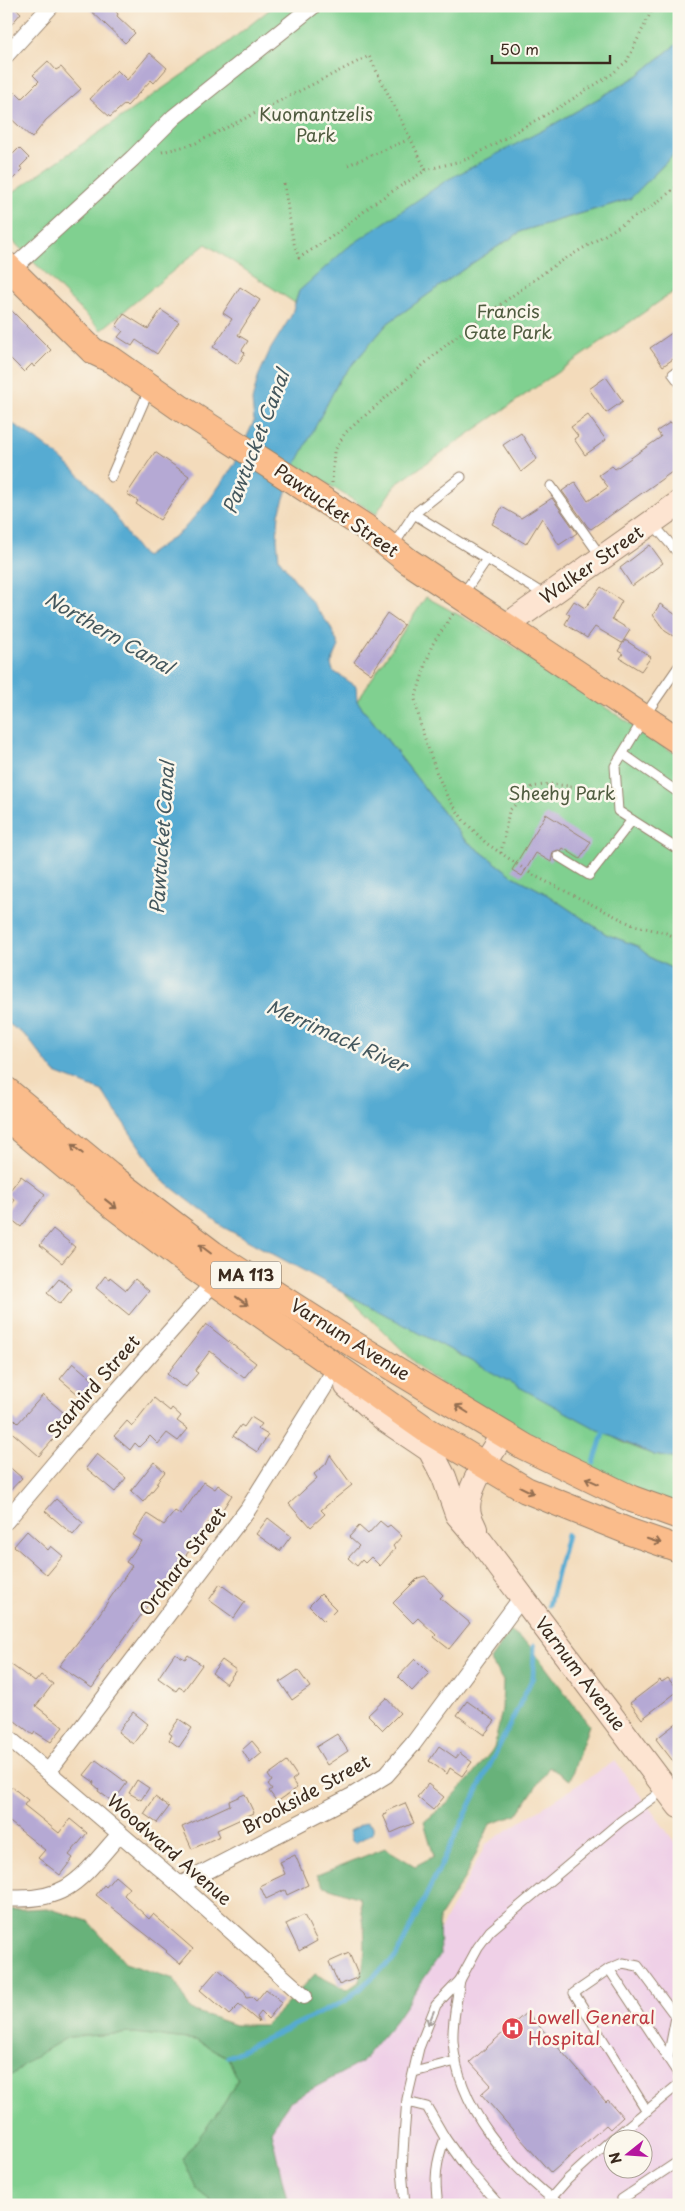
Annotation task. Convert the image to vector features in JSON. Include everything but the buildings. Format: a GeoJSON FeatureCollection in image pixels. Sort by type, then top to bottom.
{"type":"FeatureCollection","features":[{"type":"Feature","properties":{"kind":"main road","name":"Pawtucket Street"},"geometry":{"type":"LineString","coordinates":[[9,268],[93,351],[112,360],[238,446],[365,527],[458,604],[506,626],[679,741]]}},
{"type":"Feature","properties":{"kind":"main road","name":"Walker Street"},"geometry":{"type":"LineString","coordinates":[[506,626],[679,504]]}},
{"type":"Feature","properties":{"kind":"main road","name":"Varnum Avenue"},"geometry":{"type":"LineString","coordinates":[[6,1090],[96,1164],[213,1254],[346,1339],[503,1434],[468,1499],[468,1513],[480,1542]]}},
{"type":"Feature","properties":{"kind":"main road","name":"Varnum Avenue"},"geometry":{"type":"LineString","coordinates":[[6,1117],[112,1205],[214,1282],[428,1432],[485,1465]]}},
{"type":"Feature","properties":{"kind":"main road","name":"Varnum Avenue"},"geometry":{"type":"LineString","coordinates":[[336,1368],[343,1382],[384,1419],[430,1450],[436,1460],[457,1514],[522,1597],[672,1797]]}},
{"type":"Feature","properties":{"kind":"main road","name":"MA 113"},"geometry":{"type":"LineString","coordinates":[[503,1434],[525,1447],[632,1499],[679,1516]]}},
{"type":"Feature","properties":{"kind":"main road","name":"MA 113"},"geometry":{"type":"LineString","coordinates":[[485,1465],[507,1480],[557,1504],[679,1549]]}},
{"type":"Feature","properties":{"kind":"main road"},"geometry":{"type":"LineString","coordinates":[[447,1488],[459,1471],[467,1467],[485,1465]]}},
{"type":"Feature","properties":{"kind":"street"},"geometry":{"type":"LineString","coordinates":[[6,55],[51,6]]}},
{"type":"Feature","properties":{"kind":"street"},"geometry":{"type":"LineString","coordinates":[[9,268],[133,158],[174,117],[313,6]]}},
{"type":"Feature","properties":{"kind":"street","name":"Starbird Street"},"geometry":{"type":"LineString","coordinates":[[6,1522],[82,1431],[214,1282]]}},
{"type":"Feature","properties":{"kind":"street","name":"Orchard Street"},"geometry":{"type":"LineString","coordinates":[[48,1772],[248,1509],[336,1368]]}},
{"type":"Feature","properties":{"kind":"street","name":"Brookside Street"},"geometry":{"type":"LineString","coordinates":[[180,1885],[344,1801],[386,1775],[413,1744],[522,1597]]}},
{"type":"Feature","properties":{"kind":"street","name":"Woodward Avenue"},"geometry":{"type":"LineString","coordinates":[[6,1736],[180,1885],[304,1996]]}},
{"type":"Feature","properties":{"kind":"street"},"geometry":{"type":"LineString","coordinates":[[6,1898],[37,1899],[50,1896],[68,1888],[85,1873],[120,1834]]}},
{"type":"Feature","properties":{"kind":"lane"},"geometry":{"type":"LineString","coordinates":[[679,370],[673,374],[679,382]]}},
{"type":"Feature","properties":{"kind":"lane"},"geometry":{"type":"LineString","coordinates":[[111,477],[150,387]]}},
{"type":"Feature","properties":{"kind":"lane"},"geometry":{"type":"LineString","coordinates":[[391,548],[414,514],[461,477]]}},
{"type":"Feature","properties":{"kind":"lane"},"geometry":{"type":"LineString","coordinates":[[551,486],[602,558]]}},
{"type":"Feature","properties":{"kind":"lane"},"geometry":{"type":"LineString","coordinates":[[414,514],[548,596]]}},
{"type":"Feature","properties":{"kind":"lane"},"geometry":{"type":"LineString","coordinates":[[651,523],[679,554]]}},
{"type":"Feature","properties":{"kind":"lane"},"geometry":{"type":"LineString","coordinates":[[458,604],[487,559]]}},
{"type":"Feature","properties":{"kind":"lane"},"geometry":{"type":"LineString","coordinates":[[679,666],[616,766],[618,811],[679,850]]}},
{"type":"Feature","properties":{"kind":"lane"},"geometry":{"type":"LineString","coordinates":[[623,754],[679,793]]}},
{"type":"Feature","properties":{"kind":"lane"},"geometry":{"type":"LineString","coordinates":[[558,856],[589,875],[632,820]]}},
{"type":"Feature","properties":{"kind":"lane"},"geometry":{"type":"LineString","coordinates":[[405,2205],[402,2169],[407,2102],[419,2048],[436,2005],[460,1980],[478,1947],[490,1931],[620,1821],[672,1797]]}},
{"type":"Feature","properties":{"kind":"lane"},"geometry":{"type":"LineString","coordinates":[[647,2111],[574,1993],[608,1969],[623,1963],[638,1966],[676,2017],[668,2058]]}},
{"type":"Feature","properties":{"kind":"lane"},"geometry":{"type":"LineString","coordinates":[[608,1969],[679,2074]]}},
{"type":"Feature","properties":{"kind":"lane"},"geometry":{"type":"LineString","coordinates":[[460,1980],[454,2023],[456,2061],[472,2104],[507,2156],[547,2201],[560,2205]]}},
{"type":"Feature","properties":{"kind":"lane"},"geometry":{"type":"LineString","coordinates":[[414,2072],[456,2061]]}},
{"type":"Feature","properties":{"kind":"lane"},"geometry":{"type":"LineString","coordinates":[[626,2128],[679,2084]]}},
{"type":"Feature","properties":{"kind":"lane"},"geometry":{"type":"LineString","coordinates":[[407,2102],[427,2107],[445,2138],[484,2190],[498,2205]]}},
{"type":"Feature","properties":{"kind":"lane"},"geometry":{"type":"LineString","coordinates":[[438,2205],[436,2183],[437,2160],[445,2138]]}},
{"type":"Feature","properties":{"kind":"lane"},"geometry":{"type":"LineString","coordinates":[[547,2201],[602,2149]]}},
{"type":"Feature","properties":{"kind":"lane"},"geometry":{"type":"LineString","coordinates":[[626,2205],[622,2199],[679,2161]]}},
{"type":"Feature","properties":{"kind":"path"},"geometry":{"type":"LineString","coordinates":[[284,184],[293,240],[299,258],[340,231],[374,203],[426,170],[468,159],[563,105],[612,74],[627,61],[654,6]]}},
{"type":"Feature","properties":{"kind":"path"},"geometry":{"type":"LineString","coordinates":[[133,158],[194,144],[369,56],[426,170]]}},
{"type":"Feature","properties":{"kind":"path"},"geometry":{"type":"LineString","coordinates":[[348,165],[410,139]]}},
{"type":"Feature","properties":{"kind":"path"},"geometry":{"type":"LineString","coordinates":[[332,491],[334,452],[345,432],[452,339],[552,267],[651,207],[679,185]]}},
{"type":"Feature","properties":{"kind":"path"},"geometry":{"type":"LineString","coordinates":[[458,604],[432,645],[415,699],[421,728],[448,796],[464,821],[486,843],[533,875],[633,925],[666,933],[679,939]]}},
{"type":"Feature","properties":{"kind":"path"},"geometry":{"type":"LineString","coordinates":[[501,853],[509,811],[532,787],[549,784],[617,791]]}},
{"type":"Feature","properties":{"kind":"shaded area","name":"Lowell General Hospital"},"geometry":{"type":"Polygon","coordinates":[[[615,1761],[679,1848],[679,2205],[254,2205],[267,2095],[423,1961],[486,1844],[615,1761]]]}},
{"type":"Feature","properties":{"kind":"green space","name":"Kuomantzelis Park"},"geometry":{"type":"Polygon","coordinates":[[[274,6],[679,6],[679,42],[637,76],[549,127],[299,291],[295,303],[206,244],[101,330],[6,234],[6,197],[221,48],[274,6]]]}},
{"type":"Feature","properties":{"kind":"green space","name":"Francis Gate Park"},"geometry":{"type":"Polygon","coordinates":[[[679,149],[679,288],[395,485],[376,514],[295,464],[340,379],[388,323],[471,264],[522,231],[630,199],[679,149]]]}},
{"type":"Feature","properties":{"kind":"green space","name":"Sheehy Park"},"geometry":{"type":"Polygon","coordinates":[[[426,597],[497,636],[679,756],[679,972],[651,958],[637,946],[606,934],[543,892],[513,876],[464,839],[357,701],[426,597]]]}},
{"type":"Feature","properties":{"kind":"green space"},"geometry":{"type":"Polygon","coordinates":[[[342,1291],[624,1443],[654,1455],[679,1459],[679,1505],[620,1485],[505,1423],[430,1377],[342,1291]]]}},
{"type":"Feature","properties":{"kind":"green space"},"geometry":{"type":"Polygon","coordinates":[[[510,1631],[529,1645],[589,1725],[570,1780],[549,1767],[517,1815],[490,1824],[465,1877],[439,1918],[440,1955],[395,2021],[360,2063],[290,2101],[271,2131],[288,2205],[216,2205],[197,2190],[183,2159],[225,2102],[238,2079],[227,2057],[196,2040],[134,2033],[68,2037],[31,2059],[6,2080],[6,1910],[47,1908],[88,1921],[125,1963],[174,1979],[191,2010],[235,2025],[265,2025],[315,1974],[347,1990],[360,1981],[365,1939],[360,1898],[324,1886],[317,1875],[385,1848],[415,1866],[434,1856],[424,1822],[448,1802],[494,1748],[502,1709],[503,1681],[490,1660],[510,1631]]]}},
{"type":"Feature","properties":{"kind":"green space"},"geometry":{"type":"Polygon","coordinates":[[[134,2033],[196,2040],[228,2057],[238,2079],[225,2102],[197,2190],[216,2205],[6,2205],[6,2080],[30,2059],[68,2037],[134,2033]]]}},
{"type":"Feature","properties":{"kind":"water"},"geometry":{"type":"Polygon","coordinates":[[[679,42],[679,149],[630,199],[522,231],[471,264],[388,323],[340,379],[293,470],[279,514],[277,539],[279,559],[330,626],[339,646],[331,664],[333,671],[356,686],[357,701],[464,839],[513,876],[543,892],[606,934],[637,946],[651,958],[679,972],[679,1459],[654,1455],[606,1434],[223,1227],[162,1180],[102,1091],[55,1073],[26,1036],[6,1022],[6,420],[46,446],[82,478],[104,501],[145,557],[182,531],[210,499],[234,465],[254,421],[252,401],[258,377],[270,350],[291,316],[299,291],[347,248],[447,180],[549,127],[637,76],[679,42]]]}},
{"type":"Feature","properties":{"kind":"water"},"geometry":{"type":"Polygon","coordinates":[[[366,1822],[373,1826],[373,1833],[355,1843],[352,1841],[349,1831],[366,1822]]]}},
{"type":"Feature","properties":{"kind":"waterway"},"geometry":{"type":"LineString","coordinates":[[594,1463],[605,1427]]}},
{"type":"Feature","properties":{"kind":"waterway"},"geometry":{"type":"LineString","coordinates":[[549,1605],[567,1535]]}},
{"type":"Feature","properties":{"kind":"waterway"},"geometry":{"type":"LineString","coordinates":[[228,2057],[345,2001],[396,1957],[533,1677],[534,1646]]}},
{"type":"Feature","properties":{"kind":"place","name":"Lowell General Hospital"},"geometry":{"type":"Point","coordinates":[512,2028]}},
{"type":"Feature","properties":{"kind":"water label","name":"Pawtucket Canal"},"geometry":{"type":"Point","coordinates":[256,442]}},
{"type":"Feature","properties":{"kind":"water label","name":"Northern Canal"},"geometry":{"type":"Point","coordinates":[109,633]}},
{"type":"Feature","properties":{"kind":"water label","name":"Pawtucket Canal"},"geometry":{"type":"Point","coordinates":[162,838]}},
{"type":"Feature","properties":{"kind":"water label","name":"Merrimack River"},"geometry":{"type":"Point","coordinates":[337,1036]}}]}
